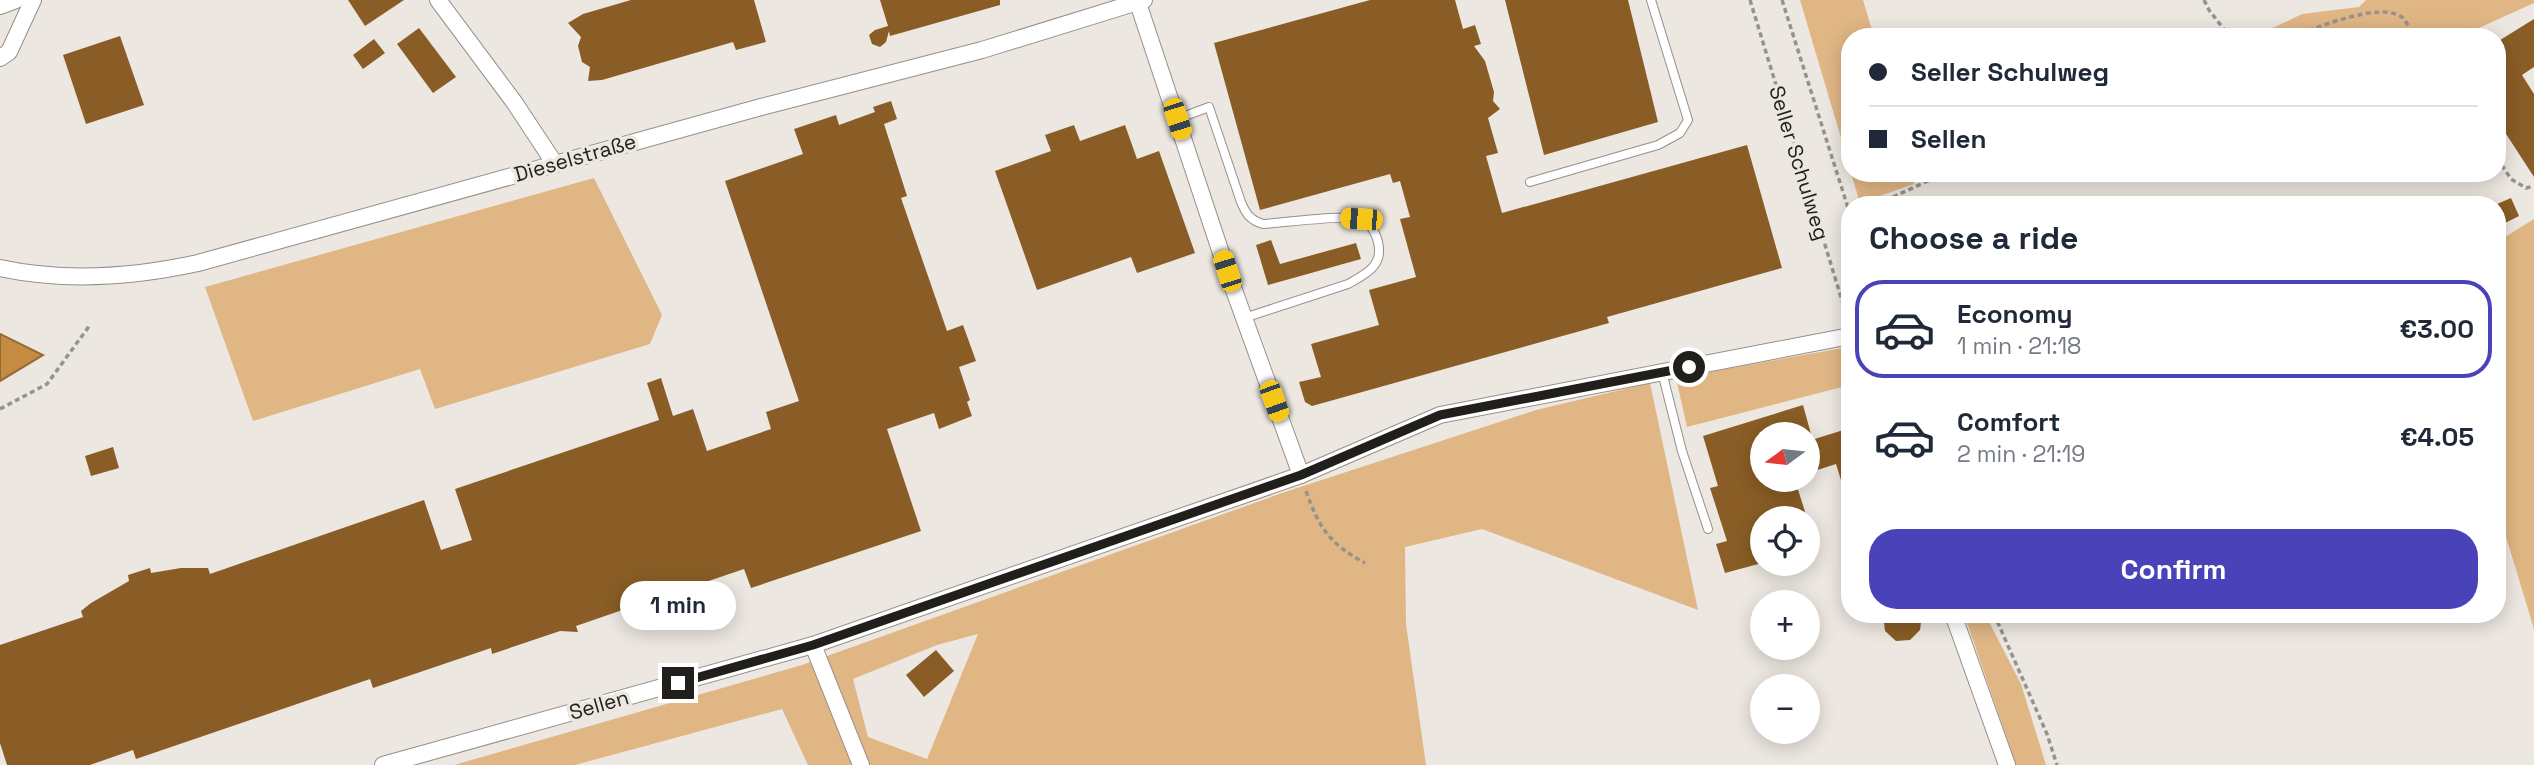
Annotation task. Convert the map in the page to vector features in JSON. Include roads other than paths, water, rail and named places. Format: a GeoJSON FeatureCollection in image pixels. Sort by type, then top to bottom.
{"type":"FeatureCollection","features":[{"type":"Feature","properties":{"kind":"street"},"geometry":{"type":"LineString","coordinates":[[0,6],[16,0]]}},
{"type":"Feature","properties":{"kind":"street"},"geometry":{"type":"LineString","coordinates":[[0,58],[9,52],[33,0]]}},
{"type":"Feature","properties":{"kind":"street"},"geometry":{"type":"LineString","coordinates":[[438,0],[514,102],[555,164]]}},
{"type":"Feature","properties":{"kind":"street"},"geometry":{"type":"LineString","coordinates":[[1139,1],[1244,318],[1301,475]]}},
{"type":"Feature","properties":{"kind":"street","name":"Dieselstraße"},"geometry":{"type":"LineString","coordinates":[[0,268],[84,276],[170,269],[297,237],[774,103],[982,50],[1139,1]]}},
{"type":"Feature","properties":{"kind":"street"},"geometry":{"type":"LineString","coordinates":[[862,765],[813,645],[1301,475],[1440,415],[1841,338]]}},
{"type":"Feature","properties":{"kind":"street"},"geometry":{"type":"LineString","coordinates":[[1956,623],[2007,765]]}},
{"type":"Feature","properties":{"kind":"street","name":"Sellen"},"geometry":{"type":"LineString","coordinates":[[383,765],[813,645]]}},
{"type":"Feature","properties":{"kind":"lane"},"geometry":{"type":"LineString","coordinates":[[1530,182],[1658,145],[1680,133],[1688,120],[1651,0]]}},
{"type":"Feature","properties":{"kind":"lane"},"geometry":{"type":"LineString","coordinates":[[1177,119],[1209,107],[1241,202],[1247,216],[1255,222],[1263,224],[1361,219],[1374,231],[1379,244],[1380,257],[1375,267],[1356,279],[1244,318]]}},
{"type":"Feature","properties":{"kind":"lane"},"geometry":{"type":"LineString","coordinates":[[1662,372],[1682,451],[1708,529]]}}]}
